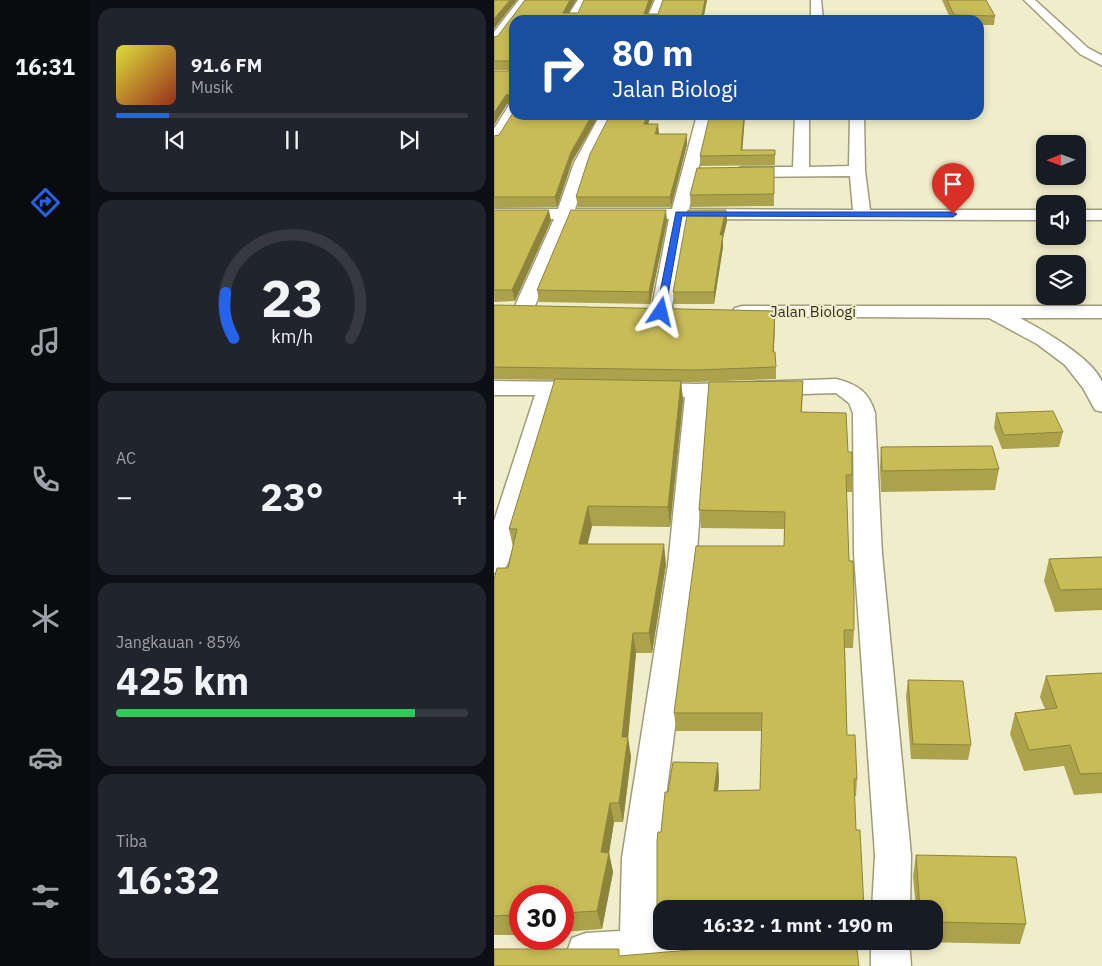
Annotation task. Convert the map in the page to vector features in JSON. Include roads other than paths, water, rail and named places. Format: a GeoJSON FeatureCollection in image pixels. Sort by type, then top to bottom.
{"type":"FeatureCollection","features":[{"type":"Feature","properties":{"kind":"street"},"geometry":{"type":"LineString","coordinates":[[513,15],[525,0]]}},
{"type":"Feature","properties":{"kind":"street"},"geometry":{"type":"LineString","coordinates":[[574,15],[583,0]]}},
{"type":"Feature","properties":{"kind":"street"},"geometry":{"type":"LineString","coordinates":[[654,15],[660,0]]}},
{"type":"Feature","properties":{"kind":"street"},"geometry":{"type":"LineString","coordinates":[[816,0],[818,15]]}},
{"type":"Feature","properties":{"kind":"street"},"geometry":{"type":"LineString","coordinates":[[1030,0],[1084,50],[1102,62]]}},
{"type":"Feature","properties":{"kind":"street"},"geometry":{"type":"LineString","coordinates":[[494,40],[509,21]]}},
{"type":"Feature","properties":{"kind":"street"},"geometry":{"type":"LineString","coordinates":[[494,141],[509,116]]}},
{"type":"Feature","properties":{"kind":"street"},"geometry":{"type":"LineString","coordinates":[[504,309],[534,309],[582,163],[604,120]]}},
{"type":"Feature","properties":{"kind":"street"},"geometry":{"type":"LineString","coordinates":[[661,312],[679,214],[703,120]]}},
{"type":"Feature","properties":{"kind":"street"},"geometry":{"type":"LineString","coordinates":[[801,171],[802,120]]}},
{"type":"Feature","properties":{"kind":"street"},"geometry":{"type":"LineString","coordinates":[[857,120],[857,171],[862,214]]}},
{"type":"Feature","properties":{"kind":"street"},"geometry":{"type":"LineString","coordinates":[[728,172],[857,171]]}},
{"type":"Feature","properties":{"kind":"street"},"geometry":{"type":"LineString","coordinates":[[688,173],[708,172]]}},
{"type":"Feature","properties":{"kind":"street"},"geometry":{"type":"LineString","coordinates":[[494,214],[1036,215]]}},
{"type":"Feature","properties":{"kind":"street"},"geometry":{"type":"LineString","coordinates":[[1086,215],[1102,215]]}},
{"type":"Feature","properties":{"kind":"street","name":"Jalan Biologi"},"geometry":{"type":"LineString","coordinates":[[719,312],[1102,312]]}},
{"type":"Feature","properties":{"kind":"street"},"geometry":{"type":"LineString","coordinates":[[991,312],[1044,338],[1062,350],[1086,376],[1102,405]]}},
{"type":"Feature","properties":{"kind":"street"},"geometry":{"type":"LineString","coordinates":[[494,388],[697,391],[836,386],[846,388],[860,400],[866,430],[868,554],[893,855],[891,900]]}},
{"type":"Feature","properties":{"kind":"street"},"geometry":{"type":"LineString","coordinates":[[494,563],[503,505],[548,388]]}},
{"type":"Feature","properties":{"kind":"street"},"geometry":{"type":"LineString","coordinates":[[639,949],[640,858],[682,565],[697,391]]}},
{"type":"Feature","properties":{"kind":"street"},"geometry":{"type":"LineString","coordinates":[[552,954],[653,948]]}},
{"type":"Feature","properties":{"kind":"street"},"geometry":{"type":"LineString","coordinates":[[890,950],[890,966]]}}]}
